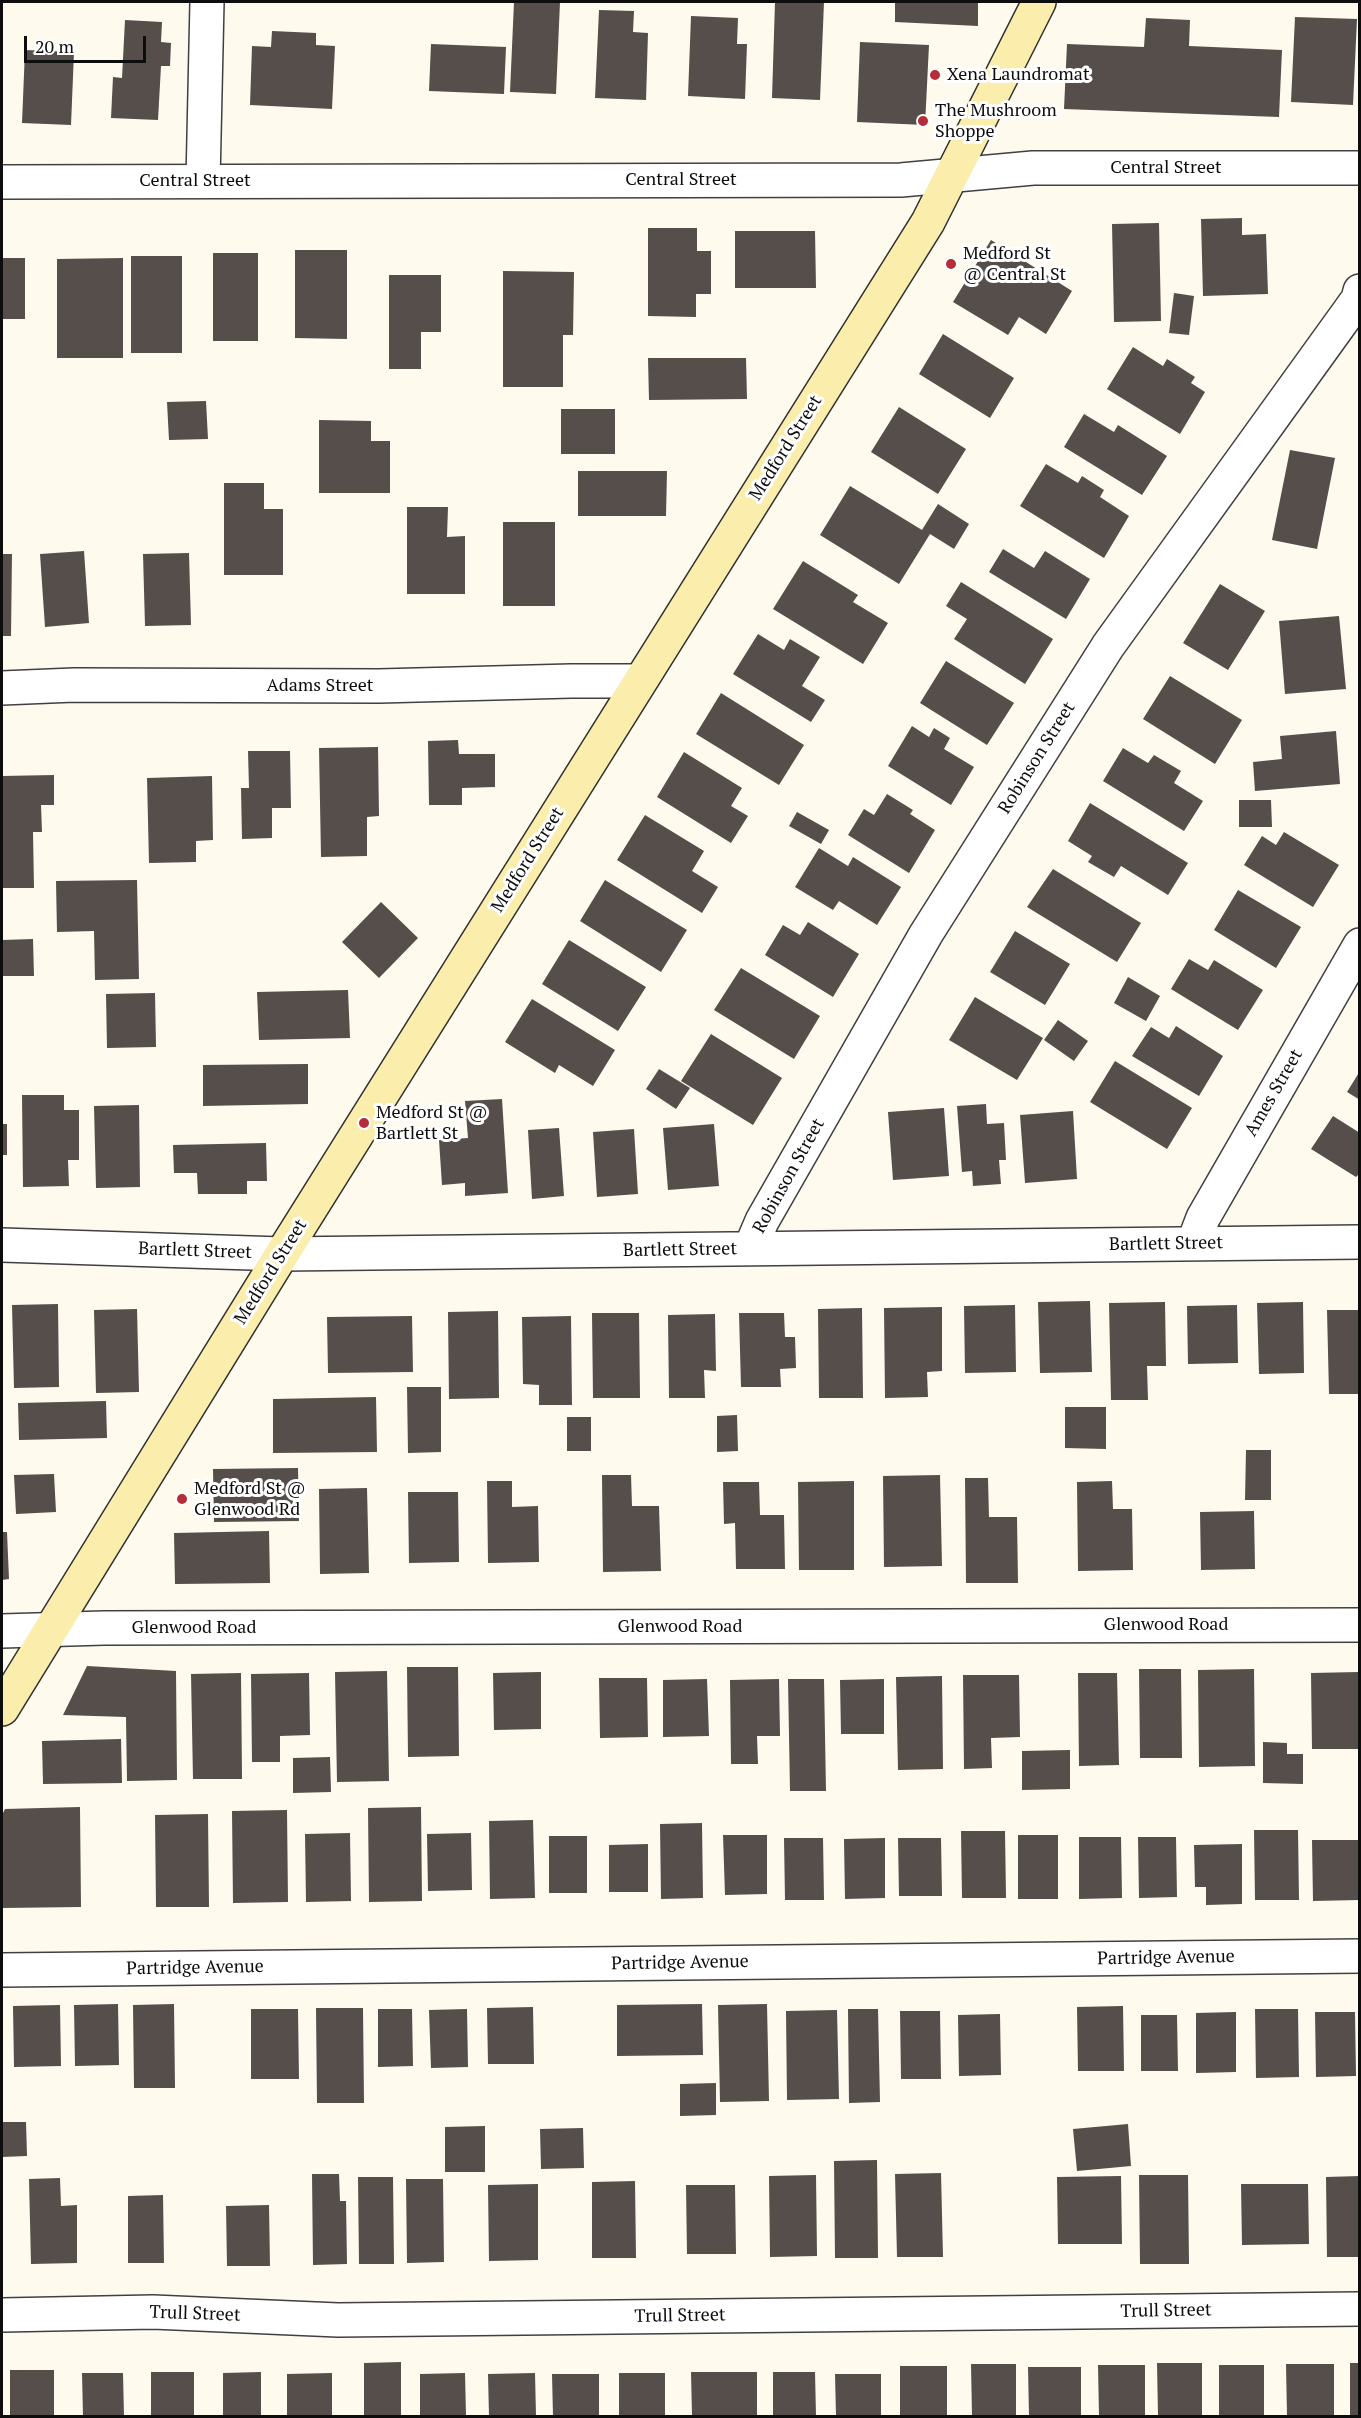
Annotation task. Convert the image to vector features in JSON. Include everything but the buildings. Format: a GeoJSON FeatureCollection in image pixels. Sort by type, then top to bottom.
{"type":"FeatureCollection","features":[{"type":"Feature","properties":{"kind":"main road","name":"Medford Street"},"geometry":{"type":"LineString","coordinates":[[2,1709],[282,1254],[918,238],[1039,2]]}},
{"type":"Feature","properties":{"kind":"street"},"geometry":{"type":"LineString","coordinates":[[203,182],[207,2]]}},
{"type":"Feature","properties":{"kind":"street","name":"Central Street"},"geometry":{"type":"LineString","coordinates":[[2,182],[901,180],[1033,168],[1359,168]]}},
{"type":"Feature","properties":{"kind":"street","name":"Robinson Street"},"geometry":{"type":"LineString","coordinates":[[750,1249],[762,1221],[926,934],[1107,646],[1359,301]]}},
{"type":"Feature","properties":{"kind":"street","name":"Adams Street"},"geometry":{"type":"LineString","coordinates":[[2,688],[74,685],[379,686],[639,681]]}},
{"type":"Feature","properties":{"kind":"street","name":"Ames Street"},"geometry":{"type":"LineString","coordinates":[[1193,1244],[1203,1218],[1359,945]]}},
{"type":"Feature","properties":{"kind":"street","name":"Bartlett Street"},"geometry":{"type":"LineString","coordinates":[[2,1245],[282,1254],[1359,1242]]}},
{"type":"Feature","properties":{"kind":"street","name":"Glenwood Road"},"geometry":{"type":"LineString","coordinates":[[2,1631],[1359,1625]]}},
{"type":"Feature","properties":{"kind":"street","name":"Partridge Avenue"},"geometry":{"type":"LineString","coordinates":[[2,1970],[1359,1956]]}},
{"type":"Feature","properties":{"kind":"street","name":"Trull Street"},"geometry":{"type":"LineString","coordinates":[[2,2316],[153,2312],[350,2320],[1359,2309]]}},
{"type":"Feature","properties":{"kind":"place","name":"Xena Laundromat"},"geometry":{"type":"Point","coordinates":[935,75]}},
{"type":"Feature","properties":{"kind":"place","name":"The Mushroom Shoppe"},"geometry":{"type":"Point","coordinates":[923,121]}},
{"type":"Feature","properties":{"kind":"place","name":"Medford St @ Central St"},"geometry":{"type":"Point","coordinates":[951,264]}},
{"type":"Feature","properties":{"kind":"place","name":"Medford St @ Bartlett St"},"geometry":{"type":"Point","coordinates":[364,1123]}},
{"type":"Feature","properties":{"kind":"place","name":"Medford St @ Glenwood Rd"},"geometry":{"type":"Point","coordinates":[182,1499]}}]}
